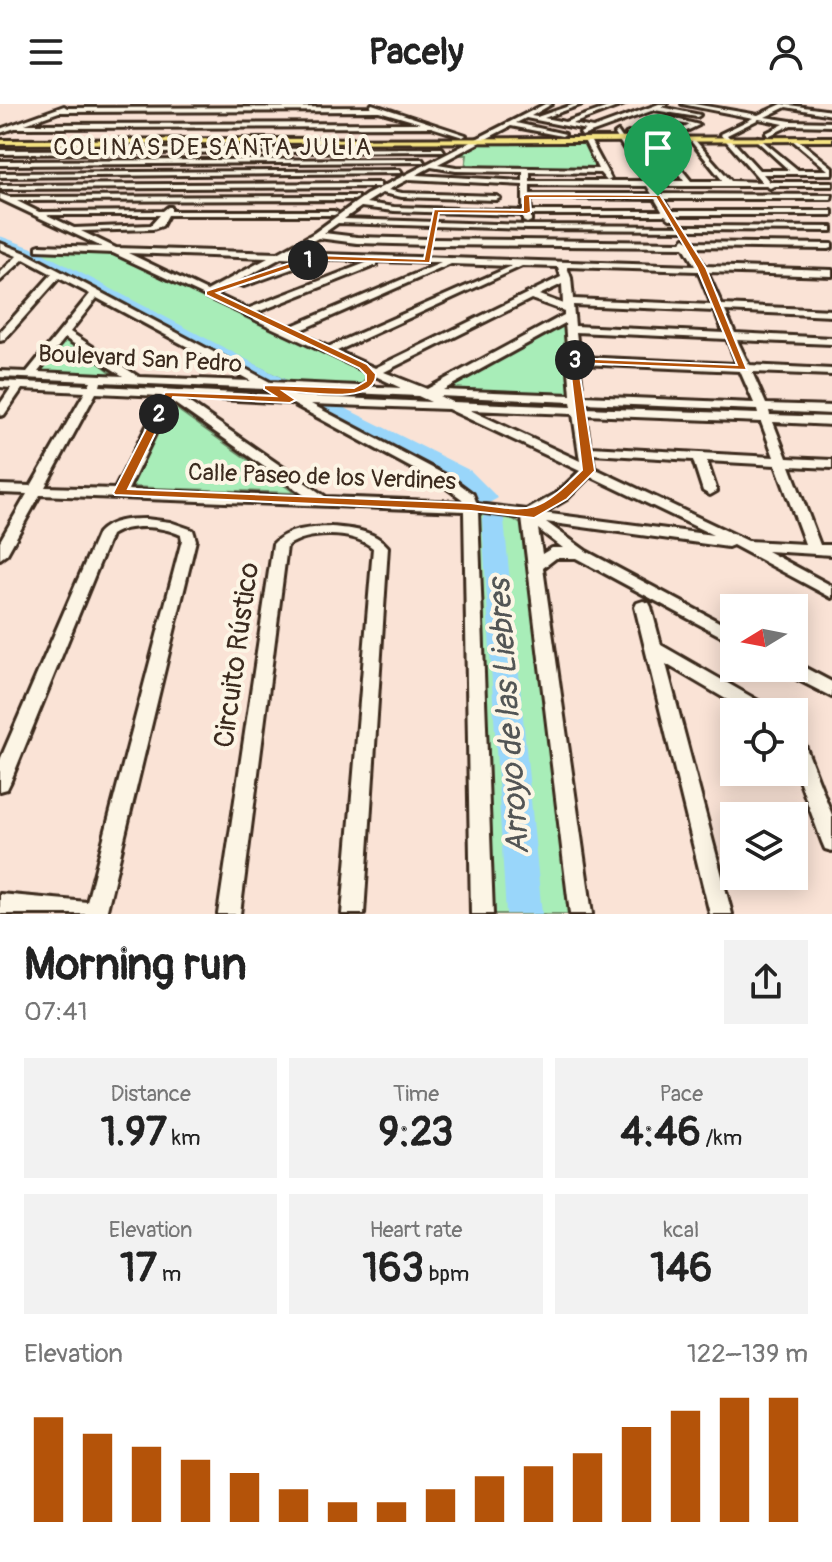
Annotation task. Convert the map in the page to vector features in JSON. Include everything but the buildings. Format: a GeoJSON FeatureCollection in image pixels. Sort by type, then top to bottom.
{"type":"FeatureCollection","features":[{"type":"Feature","properties":{"kind":"main road"},"geometry":{"type":"LineString","coordinates":[[475,137],[489,134],[584,137]]}},
{"type":"Feature","properties":{"kind":"main road"},"geometry":{"type":"LineString","coordinates":[[0,136],[146,139],[676,134],[758,139],[831,138]]}},
{"type":"Feature","properties":{"kind":"main road"},"geometry":{"type":"LineString","coordinates":[[623,136],[656,140],[768,134],[831,138]]}},
{"type":"Feature","properties":{"kind":"main road"},"geometry":{"type":"LineString","coordinates":[[0,136],[124,141],[146,139]]}},
{"type":"Feature","properties":{"kind":"main road"},"geometry":{"type":"LineString","coordinates":[[288,138],[463,137]]}},
{"type":"Feature","properties":{"kind":"street"},"geometry":{"type":"LineString","coordinates":[[0,136],[11,126],[56,110],[92,104]]}},
{"type":"Feature","properties":{"kind":"street"},"geometry":{"type":"LineString","coordinates":[[364,104],[463,137]]}},
{"type":"Feature","properties":{"kind":"street"},"geometry":{"type":"LineString","coordinates":[[523,115],[537,104]]}},
{"type":"Feature","properties":{"kind":"street"},"geometry":{"type":"LineString","coordinates":[[489,134],[549,104]]}},
{"type":"Feature","properties":{"kind":"street"},"geometry":{"type":"LineString","coordinates":[[537,119],[580,104]]}},
{"type":"Feature","properties":{"kind":"street"},"geometry":{"type":"LineString","coordinates":[[565,124],[622,104]]}},
{"type":"Feature","properties":{"kind":"street"},"geometry":{"type":"LineString","coordinates":[[609,183],[584,137],[594,130],[665,104]]}},
{"type":"Feature","properties":{"kind":"street"},"geometry":{"type":"LineString","coordinates":[[685,104],[791,123],[832,122]]}},
{"type":"Feature","properties":{"kind":"street"},"geometry":{"type":"LineString","coordinates":[[733,104],[832,122]]}},
{"type":"Feature","properties":{"kind":"street"},"geometry":{"type":"LineString","coordinates":[[831,248],[725,137],[786,104],[832,113]]}},
{"type":"Feature","properties":{"kind":"street"},"geometry":{"type":"LineString","coordinates":[[56,110],[171,107],[379,109]]}},
{"type":"Feature","properties":{"kind":"street"},"geometry":{"type":"LineString","coordinates":[[146,139],[171,107]]}},
{"type":"Feature","properties":{"kind":"street"},"geometry":{"type":"LineString","coordinates":[[309,136],[317,107]]}},
{"type":"Feature","properties":{"kind":"street"},"geometry":{"type":"LineString","coordinates":[[655,108],[744,124]]}},
{"type":"Feature","properties":{"kind":"street"},"geometry":{"type":"LineString","coordinates":[[523,115],[594,130]]}},
{"type":"Feature","properties":{"kind":"street"},"geometry":{"type":"LineString","coordinates":[[33,118],[406,117]]}},
{"type":"Feature","properties":{"kind":"street"},"geometry":{"type":"LineString","coordinates":[[676,134],[696,125],[668,119],[623,136],[701,268],[783,461],[815,550]]}},
{"type":"Feature","properties":{"kind":"street"},"geometry":{"type":"LineString","coordinates":[[768,134],[791,123]]}},
{"type":"Feature","properties":{"kind":"street"},"geometry":{"type":"LineString","coordinates":[[11,126],[433,125]]}},
{"type":"Feature","properties":{"kind":"street"},"geometry":{"type":"LineString","coordinates":[[208,291],[262,255],[475,137],[505,125],[562,134]]}},
{"type":"Feature","properties":{"kind":"street"},"geometry":{"type":"LineString","coordinates":[[425,163],[463,137]]}},
{"type":"Feature","properties":{"kind":"street"},"geometry":{"type":"LineString","coordinates":[[266,198],[288,138]]}},
{"type":"Feature","properties":{"kind":"street"},"geometry":{"type":"LineString","coordinates":[[758,139],[796,172]]}},
{"type":"Feature","properties":{"kind":"street"},"geometry":{"type":"LineString","coordinates":[[794,139],[832,171]]}},
{"type":"Feature","properties":{"kind":"street"},"geometry":{"type":"LineString","coordinates":[[656,140],[689,183]]}},
{"type":"Feature","properties":{"kind":"street"},"geometry":{"type":"LineString","coordinates":[[693,140],[728,183]]}},
{"type":"Feature","properties":{"kind":"street"},"geometry":{"type":"LineString","coordinates":[[71,199],[124,141]]}},
{"type":"Feature","properties":{"kind":"street"},"geometry":{"type":"LineString","coordinates":[[0,152],[442,150]]}},
{"type":"Feature","properties":{"kind":"street"},"geometry":{"type":"LineString","coordinates":[[0,163],[279,161],[425,163],[456,169],[603,171]]}},
{"type":"Feature","properties":{"kind":"street"},"geometry":{"type":"LineString","coordinates":[[525,263],[526,171]]}},
{"type":"Feature","properties":{"kind":"street"},"geometry":{"type":"LineString","coordinates":[[757,172],[832,171]]}},
{"type":"Feature","properties":{"kind":"street"},"geometry":{"type":"LineString","coordinates":[[0,175],[275,173],[403,175],[526,183],[832,184]]}},
{"type":"Feature","properties":{"kind":"street"},"geometry":{"type":"LineString","coordinates":[[0,187],[379,188],[402,195],[496,198]]}},
{"type":"Feature","properties":{"kind":"street"},"geometry":{"type":"LineString","coordinates":[[526,196],[831,197]]}},
{"type":"Feature","properties":{"kind":"street"},"geometry":{"type":"LineString","coordinates":[[4,198],[266,198],[357,201],[436,211],[832,213]]}},
{"type":"Feature","properties":{"kind":"street"},"geometry":{"type":"LineString","coordinates":[[4,198],[743,544],[832,593]]}},
{"type":"Feature","properties":{"kind":"street"},"geometry":{"type":"LineString","coordinates":[[72,229],[153,227],[175,199]]}},
{"type":"Feature","properties":{"kind":"street"},"geometry":{"type":"LineString","coordinates":[[427,261],[436,211]]}},
{"type":"Feature","properties":{"kind":"street"},"geometry":{"type":"LineString","coordinates":[[37,213],[335,217],[433,225],[527,227],[832,229]]}},
{"type":"Feature","properties":{"kind":"street"},"geometry":{"type":"LineString","coordinates":[[208,291],[317,235],[335,217]]}},
{"type":"Feature","properties":{"kind":"street"},"geometry":{"type":"LineString","coordinates":[[317,235],[345,240],[831,248]]}},
{"type":"Feature","properties":{"kind":"street"},"geometry":{"type":"LineString","coordinates":[[735,246],[753,270]]}},
{"type":"Feature","properties":{"kind":"street"},"geometry":{"type":"LineString","coordinates":[[783,246],[790,255]]}},
{"type":"Feature","properties":{"kind":"street"},"geometry":{"type":"LineString","coordinates":[[3,247],[273,388],[298,397],[448,482],[478,508],[482,914]]}},
{"type":"Feature","properties":{"kind":"street"},"geometry":{"type":"LineString","coordinates":[[40,248],[832,273]]}},
{"type":"Feature","properties":{"kind":"street"},"geometry":{"type":"LineString","coordinates":[[0,278],[23,255]]}},
{"type":"Feature","properties":{"kind":"street"},"geometry":{"type":"LineString","coordinates":[[208,291],[232,288],[314,258]]}},
{"type":"Feature","properties":{"kind":"street"},"geometry":{"type":"LineString","coordinates":[[247,313],[382,260]]}},
{"type":"Feature","properties":{"kind":"street"},"geometry":{"type":"LineString","coordinates":[[287,332],[451,262]]}},
{"type":"Feature","properties":{"kind":"street"},"geometry":{"type":"LineString","coordinates":[[329,350],[525,263]]}},
{"type":"Feature","properties":{"kind":"street"},"geometry":{"type":"LineString","coordinates":[[561,264],[566,278],[572,360],[588,471]]}},
{"type":"Feature","properties":{"kind":"street"},"geometry":{"type":"LineString","coordinates":[[797,264],[804,273]]}},
{"type":"Feature","properties":{"kind":"street"},"geometry":{"type":"LineString","coordinates":[[0,338],[57,274]]}},
{"type":"Feature","properties":{"kind":"street"},"geometry":{"type":"LineString","coordinates":[[375,372],[566,278]]}},
{"type":"Feature","properties":{"kind":"street"},"geometry":{"type":"LineString","coordinates":[[0,412],[95,294]]}},
{"type":"Feature","properties":{"kind":"street"},"geometry":{"type":"LineString","coordinates":[[532,296],[569,314],[729,336],[832,341]]}},
{"type":"Feature","properties":{"kind":"street"},"geometry":{"type":"LineString","coordinates":[[426,395],[569,314],[719,308],[832,313]]}},
{"type":"Feature","properties":{"kind":"street"},"geometry":{"type":"LineString","coordinates":[[65,333],[138,382]]}},
{"type":"Feature","properties":{"kind":"street"},"geometry":{"type":"LineString","coordinates":[[572,360],[832,372]]}},
{"type":"Feature","properties":{"kind":"street"},"geometry":{"type":"LineString","coordinates":[[356,392],[371,381],[371,374],[363,366]]}},
{"type":"Feature","properties":{"kind":"street","name":"Boulevard San Pedro"},"geometry":{"type":"LineString","coordinates":[[0,374],[24,381]]}},
{"type":"Feature","properties":{"kind":"street","name":"Boulevard San Pedro"},"geometry":{"type":"LineString","coordinates":[[0,384],[24,381],[95,385],[169,394],[298,397],[356,392],[763,412],[832,410]]}},
{"type":"Feature","properties":{"kind":"street","name":"Boulevard San Pedro"},"geometry":{"type":"LineString","coordinates":[[95,385],[138,382],[273,388],[298,397],[324,401],[450,406],[578,405]]}},
{"type":"Feature","properties":{"kind":"street"},"geometry":{"type":"LineString","coordinates":[[0,554],[95,385]]}},
{"type":"Feature","properties":{"kind":"street"},"geometry":{"type":"LineString","coordinates":[[120,493],[169,394],[324,502]]}},
{"type":"Feature","properties":{"kind":"street","name":"Boulevard San Pedro"},"geometry":{"type":"LineString","coordinates":[[763,412],[832,421]]}},
{"type":"Feature","properties":{"kind":"street"},"geometry":{"type":"LineString","coordinates":[[584,450],[832,464]]}},
{"type":"Feature","properties":{"kind":"street"},"geometry":{"type":"LineString","coordinates":[[699,457],[710,491]]}},
{"type":"Feature","properties":{"kind":"street"},"geometry":{"type":"LineString","coordinates":[[529,515],[562,496],[588,471]]}},
{"type":"Feature","properties":{"kind":"street","name":"Calle Paseo de los Verdines"},"geometry":{"type":"LineString","coordinates":[[0,489],[478,508],[743,544],[832,550]]}},
{"type":"Feature","properties":{"kind":"street"},"geometry":{"type":"LineString","coordinates":[[529,515],[581,554],[720,629]]}},
{"type":"Feature","properties":{"kind":"street"},"geometry":{"type":"LineString","coordinates":[[529,515],[581,914]]}},
{"type":"Feature","properties":{"kind":"street"},"geometry":{"type":"LineString","coordinates":[[0,783],[105,533],[114,525],[132,523],[173,527],[188,533],[95,914],[47,912],[0,905]]}},
{"type":"Feature","properties":{"kind":"street","name":"Circuito Rústico"},"geometry":{"type":"LineString","coordinates":[[229,914],[280,544],[286,537],[299,533],[362,534],[377,541],[381,547],[353,914]]}},
{"type":"Feature","properties":{"kind":"street"},"geometry":{"type":"LineString","coordinates":[[536,566],[552,553],[581,554]]}},
{"type":"Feature","properties":{"kind":"street"},"geometry":{"type":"LineString","coordinates":[[643,607],[721,914]]}},
{"type":"Feature","properties":{"kind":"street"},"geometry":{"type":"LineString","coordinates":[[654,649],[739,698]]}},
{"type":"Feature","properties":{"kind":"street"},"geometry":{"type":"LineString","coordinates":[[808,677],[832,690]]}},
{"type":"Feature","properties":{"kind":"street"},"geometry":{"type":"LineString","coordinates":[[808,778],[832,842]]}},
{"type":"Feature","properties":{"kind":"green space"},"geometry":{"type":"Polygon","coordinates":[[[480,141],[584,141],[597,168],[465,168],[467,155],[456,155],[480,141]]]}},
{"type":"Feature","properties":{"kind":"green space"},"geometry":{"type":"Polygon","coordinates":[[[37,248],[113,253],[359,367],[368,374],[361,386],[288,382],[33,252],[37,248]]]}},
{"type":"Feature","properties":{"kind":"green space"},"geometry":{"type":"Polygon","coordinates":[[[569,320],[575,394],[445,390],[569,320]]]}},
{"type":"Feature","properties":{"kind":"green space"},"geometry":{"type":"Polygon","coordinates":[[[65,336],[117,377],[38,373],[65,336]]]}},
{"type":"Feature","properties":{"kind":"green space"},"geometry":{"type":"Polygon","coordinates":[[[168,403],[295,493],[129,487],[168,403]]]}},
{"type":"Feature","properties":{"kind":"green space"},"geometry":{"type":"Polygon","coordinates":[[[484,512],[505,514],[524,526],[572,914],[493,914],[481,565],[476,516],[484,512]]]}},
{"type":"Feature","properties":{"kind":"waterway","name":"Arroyo de las Liebres"},"geometry":{"type":"LineString","coordinates":[[0,240],[30,252],[279,381]]}},
{"type":"Feature","properties":{"kind":"waterway","name":"Arroyo de las Liebres"},"geometry":{"type":"LineString","coordinates":[[325,404],[464,475],[487,498]]}},
{"type":"Feature","properties":{"kind":"waterway","name":"Arroyo de las Liebres"},"geometry":{"type":"LineString","coordinates":[[493,519],[524,914]]}},
{"type":"Feature","properties":{"kind":"district","name":"COLINAS DE SANTA JULIA"},"geometry":{"type":"Point","coordinates":[213,147]}},
{"type":"Feature","properties":{"kind":"route"},"geometry":{"type":"LineString","coordinates":[[526,196],[658,196],[701,268],[744,368],[572,360],[588,471],[575,487],[529,515],[471,507],[120,493],[169,394],[290,400],[268,387],[356,392],[371,381],[371,374],[363,366],[247,313],[210,293],[213,291],[232,288],[314,258],[427,261],[436,211],[527,212],[526,196]]}}]}
